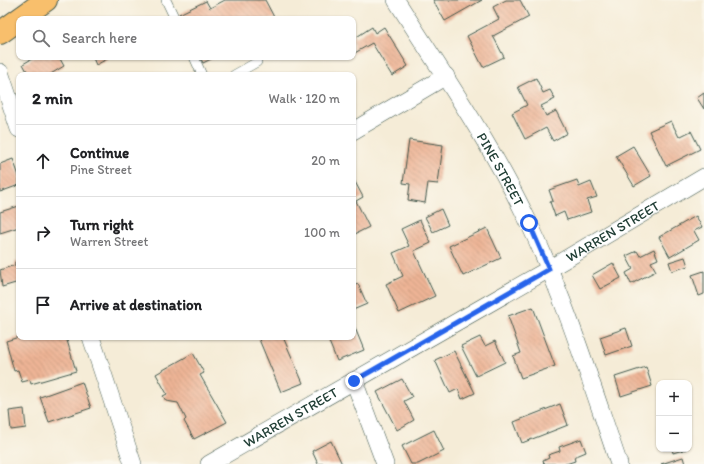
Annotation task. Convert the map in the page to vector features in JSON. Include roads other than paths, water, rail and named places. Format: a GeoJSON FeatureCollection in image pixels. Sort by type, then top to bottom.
{"type":"FeatureCollection","features":[{"type":"Feature","properties":{"kind":"main road"},"geometry":{"type":"LineString","coordinates":[[24,16],[46,0]]}},
{"type":"Feature","properties":{"kind":"main road"},"geometry":{"type":"LineString","coordinates":[[0,33],[16,22]]}},
{"type":"Feature","properties":{"kind":"street","name":"PINE STREET"},"geometry":{"type":"LineString","coordinates":[[396,0],[446,76],[504,175],[529,223],[568,317],[619,464]]}},
{"type":"Feature","properties":{"kind":"street"},"geometry":{"type":"LineString","coordinates":[[0,72],[16,120]]}},
{"type":"Feature","properties":{"kind":"street"},"geometry":{"type":"LineString","coordinates":[[356,129],[446,76]]}},
{"type":"Feature","properties":{"kind":"street","name":"WARREN STREET"},"geometry":{"type":"LineString","coordinates":[[209,464],[549,269],[704,176]]}},
{"type":"Feature","properties":{"kind":"street"},"geometry":{"type":"LineString","coordinates":[[92,340],[133,464]]}},
{"type":"Feature","properties":{"kind":"street"},"geometry":{"type":"LineString","coordinates":[[354,381],[385,464]]}},
{"type":"Feature","properties":{"kind":"lane"},"geometry":{"type":"LineString","coordinates":[[166,0],[174,16]]}},
{"type":"Feature","properties":{"kind":"lane"},"geometry":{"type":"LineString","coordinates":[[195,60],[201,72]]}},
{"type":"Feature","properties":{"kind":"lane"},"geometry":{"type":"LineString","coordinates":[[240,72],[258,62]]}}]}
